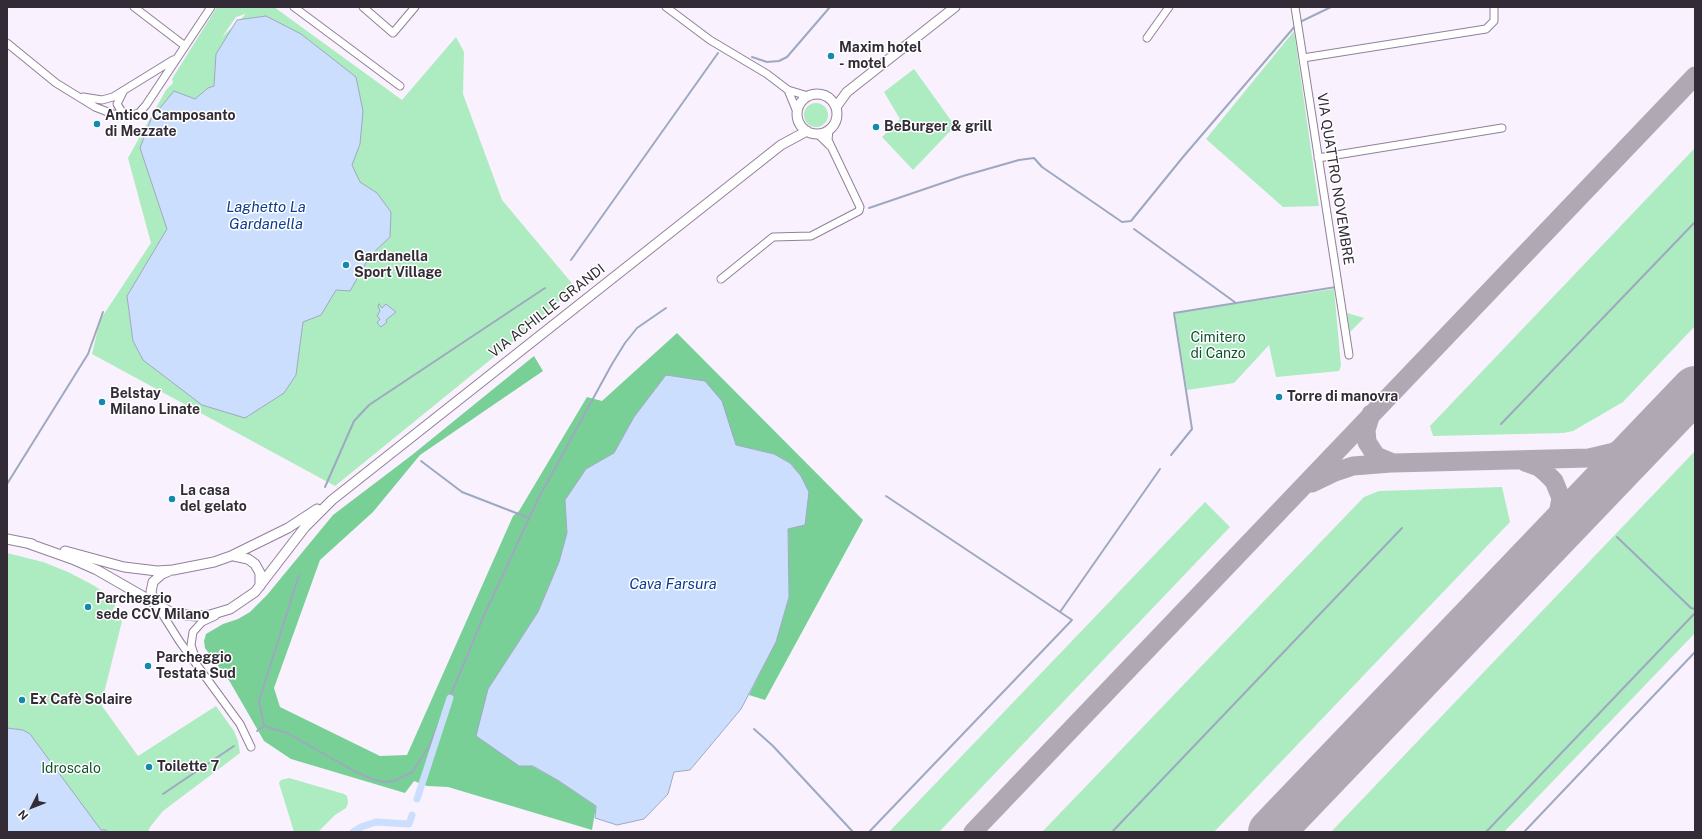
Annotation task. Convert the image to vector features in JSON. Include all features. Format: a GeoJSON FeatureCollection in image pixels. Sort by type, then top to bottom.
{"type":"FeatureCollection","features":[{"type":"Feature","properties":{"kind":"main road"},"geometry":{"type":"LineString","coordinates":[[836,107],[847,92],[955,7]]}},
{"type":"Feature","properties":{"kind":"main road"},"geometry":{"type":"LineString","coordinates":[[830,98],[847,92]]}},
{"type":"Feature","properties":{"kind":"main road"},"geometry":{"type":"LineString","coordinates":[[819,93],[830,98],[836,107],[837,119],[829,130],[818,134],[807,131],[798,121],[797,112],[799,104],[808,96],[819,93]]}},
{"type":"Feature","properties":{"kind":"main road","name":"VIA ACHILLE GRANDI"},"geometry":{"type":"LineString","coordinates":[[781,145],[798,121]]}},
{"type":"Feature","properties":{"kind":"main road","name":"VIA ACHILLE GRANDI"},"geometry":{"type":"LineString","coordinates":[[173,570],[214,562],[232,556],[288,528],[332,500],[781,145],[807,131]]}},
{"type":"Feature","properties":{"kind":"main road","name":"VIA ACHILLE GRANDI"},"geometry":{"type":"LineString","coordinates":[[27,543],[72,558],[97,570],[166,610],[188,616],[210,615],[230,609],[249,598],[305,527],[332,500]]}},
{"type":"Feature","properties":{"kind":"main road"},"geometry":{"type":"LineString","coordinates":[[7,539],[77,554],[124,567],[157,571],[173,570]]}},
{"type":"Feature","properties":{"kind":"main road"},"geometry":{"type":"LineString","coordinates":[[232,556],[242,557],[255,564],[260,573],[259,587]]}},
{"type":"Feature","properties":{"kind":"main road"},"geometry":{"type":"LineString","coordinates":[[155,603],[151,592],[153,582],[162,574],[173,570]]}},
{"type":"Feature","properties":{"kind":"street"},"geometry":{"type":"LineString","coordinates":[[134,7],[185,46]]}},
{"type":"Feature","properties":{"kind":"street"},"geometry":{"type":"LineString","coordinates":[[7,43],[56,83],[70,92],[100,110],[128,116],[136,114],[143,109],[211,7]]}},
{"type":"Feature","properties":{"kind":"street"},"geometry":{"type":"LineString","coordinates":[[294,7],[400,86]]}},
{"type":"Feature","properties":{"kind":"street"},"geometry":{"type":"LineString","coordinates":[[363,7],[393,33],[415,7]]}},
{"type":"Feature","properties":{"kind":"street"},"geometry":{"type":"LineString","coordinates":[[666,7],[710,40],[770,76],[788,90],[808,96]]}},
{"type":"Feature","properties":{"kind":"street"},"geometry":{"type":"LineString","coordinates":[[1147,38],[1169,7]]}},
{"type":"Feature","properties":{"kind":"street","name":"VIA QUATTRO NOVEMBRE"},"geometry":{"type":"LineString","coordinates":[[1295,7],[1349,355]]}},
{"type":"Feature","properties":{"kind":"street"},"geometry":{"type":"LineString","coordinates":[[1303,58],[1486,29],[1494,21],[1494,7]]}},
{"type":"Feature","properties":{"kind":"street"},"geometry":{"type":"LineString","coordinates":[[70,92],[90,99],[102,100],[113,97],[166,65],[179,55]]}},
{"type":"Feature","properties":{"kind":"street"},"geometry":{"type":"LineString","coordinates":[[788,90],[797,112]]}},
{"type":"Feature","properties":{"kind":"street"},"geometry":{"type":"LineString","coordinates":[[123,92],[118,98],[117,104],[122,112],[128,116]]}},
{"type":"Feature","properties":{"kind":"street"},"geometry":{"type":"LineString","coordinates":[[1318,158],[1502,128]]}},
{"type":"Feature","properties":{"kind":"street"},"geometry":{"type":"LineString","coordinates":[[721,278],[775,236],[788,238],[800,235],[811,236],[858,212],[860,206],[830,146],[828,140],[829,130]]}},
{"type":"Feature","properties":{"kind":"street"},"geometry":{"type":"LineString","coordinates":[[818,134],[830,146]]}},
{"type":"Feature","properties":{"kind":"street"},"geometry":{"type":"LineString","coordinates":[[155,603],[206,678],[240,724],[251,748]]}},
{"type":"Feature","properties":{"kind":"street"},"geometry":{"type":"LineString","coordinates":[[206,678],[192,651],[191,636],[202,622],[230,609]]}},
{"type":"Feature","properties":{"kind":"green space","name":"Gardanella Sport Village"},"geometry":{"type":"Polygon","coordinates":[[[217,7],[274,7],[402,100],[456,37],[464,52],[463,94],[502,200],[575,287],[516,339],[335,486],[92,354],[100,320],[151,243],[128,158],[166,90],[173,83],[172,79],[217,7]],[[245,15],[236,17],[222,37],[245,15]]]}},
{"type":"Feature","properties":{"kind":"green space"},"geometry":{"type":"Polygon","coordinates":[[[1294,31],[1319,206],[1283,207],[1206,139],[1294,31]]]}},
{"type":"Feature","properties":{"kind":"green space"},"geometry":{"type":"Polygon","coordinates":[[[914,69],[955,126],[913,170],[882,137],[900,119],[884,92],[914,69]]]}},
{"type":"Feature","properties":{"kind":"green space"},"geometry":{"type":"Polygon","coordinates":[[[816,103],[825,106],[828,115],[825,124],[816,127],[807,124],[804,115],[807,106],[816,103]]]}},
{"type":"Feature","properties":{"kind":"green space"},"geometry":{"type":"Polygon","coordinates":[[[1695,148],[1695,326],[1623,402],[1573,431],[1563,433],[1433,436],[1430,426],[1695,148]]]}},
{"type":"Feature","properties":{"kind":"green space","name":"Cimitero di Canzo"},"geometry":{"type":"Polygon","coordinates":[[[1334,289],[1341,366],[1339,371],[1276,377],[1269,345],[1234,383],[1187,390],[1175,313],[1334,289]]]}},
{"type":"Feature","properties":{"kind":"green space"},"geometry":{"type":"Polygon","coordinates":[[[1347,313],[1364,318],[1350,332],[1347,313]]]}},
{"type":"Feature","properties":{"kind":"green space"},"geometry":{"type":"Polygon","coordinates":[[[677,333],[863,520],[765,700],[749,695],[776,641],[789,597],[788,528],[801,476],[790,463],[774,454],[736,445],[728,424],[705,381],[666,375],[634,417],[614,453],[586,469],[565,500],[567,533],[559,562],[538,612],[488,689],[519,766],[532,766],[559,781],[596,806],[592,830],[448,787],[427,786],[414,781],[405,793],[291,759],[264,741],[230,682],[205,648],[204,641],[206,634],[223,624],[238,619],[250,612],[267,595],[333,515],[412,455],[534,356],[543,371],[420,455],[373,512],[320,560],[274,688],[280,707],[380,756],[407,755],[513,516],[519,511],[587,397],[602,401],[677,333]]]}},
{"type":"Feature","properties":{"kind":"green space"},"geometry":{"type":"Polygon","coordinates":[[[1695,451],[1695,633],[1504,832],[1331,832],[1695,451]]]}},
{"type":"Feature","properties":{"kind":"green space"},"geometry":{"type":"Polygon","coordinates":[[[1502,487],[1510,522],[1214,832],[1042,832],[1364,497],[1379,491],[1502,487]]]}},
{"type":"Feature","properties":{"kind":"green space"},"geometry":{"type":"Polygon","coordinates":[[[1205,502],[1230,527],[939,832],[889,832],[1205,502]]]}},
{"type":"Feature","properties":{"kind":"green space","name":"Idroscalo"},"geometry":{"type":"Polygon","coordinates":[[[7,553],[43,562],[68,572],[93,585],[117,601],[112,612],[122,621],[102,706],[138,756],[216,706],[234,731],[238,741],[240,753],[163,811],[150,827],[148,832],[7,832],[7,553]]]}},
{"type":"Feature","properties":{"kind":"green space"},"geometry":{"type":"Polygon","coordinates":[[[289,778],[344,794],[347,796],[348,803],[346,808],[335,815],[318,832],[294,832],[279,783],[281,780],[289,778]]]}},
{"type":"Feature","properties":{"kind":"water","name":"Laghetto La Gardanella"},"geometry":{"type":"Polygon","coordinates":[[[266,16],[301,34],[356,77],[363,111],[360,144],[352,165],[360,182],[377,193],[391,212],[390,237],[370,256],[350,291],[336,290],[321,315],[303,322],[296,375],[284,393],[245,418],[202,405],[143,360],[133,341],[127,296],[167,229],[140,148],[151,119],[174,91],[195,99],[208,88],[214,86],[216,54],[237,20],[266,16]]]}},
{"type":"Feature","properties":{"kind":"water"},"geometry":{"type":"Polygon","coordinates":[[[379,304],[382,308],[386,304],[396,312],[386,320],[387,322],[381,327],[377,323],[380,319],[377,316],[380,311],[378,306],[379,304]]]}},
{"type":"Feature","properties":{"kind":"water","name":"Cava Farsura"},"geometry":{"type":"Polygon","coordinates":[[[666,375],[705,381],[722,401],[736,445],[774,454],[790,463],[801,476],[809,492],[805,525],[788,529],[789,597],[776,642],[741,709],[690,770],[674,772],[668,794],[644,819],[617,825],[595,818],[596,806],[559,781],[533,766],[519,766],[476,736],[488,689],[538,612],[559,562],[567,533],[565,500],[586,469],[614,453],[634,417],[666,375]]]}},
{"type":"Feature","properties":{"kind":"water","name":"Idroscalo"},"geometry":{"type":"Polygon","coordinates":[[[7,728],[23,730],[30,734],[101,830],[106,830],[107,832],[7,832],[7,728]]]}},
{"type":"Feature","properties":{"kind":"waterway"},"geometry":{"type":"LineString","coordinates":[[752,57],[767,62],[779,61],[787,57],[830,7]]}},
{"type":"Feature","properties":{"kind":"waterway"},"geometry":{"type":"LineString","coordinates":[[1300,22],[1331,7]]}},
{"type":"Feature","properties":{"kind":"waterway"},"geometry":{"type":"LineString","coordinates":[[869,208],[963,176],[1019,160],[1034,158],[1042,167],[1122,222],[1131,221],[1183,157],[1296,25]]}},
{"type":"Feature","properties":{"kind":"waterway"},"geometry":{"type":"LineString","coordinates":[[571,260],[718,53]]}},
{"type":"Feature","properties":{"kind":"waterway"},"geometry":{"type":"LineString","coordinates":[[1501,424],[1695,222]]}},
{"type":"Feature","properties":{"kind":"waterway"},"geometry":{"type":"LineString","coordinates":[[1134,229],[1236,303]]}},
{"type":"Feature","properties":{"kind":"waterway"},"geometry":{"type":"LineString","coordinates":[[1171,455],[1192,429],[1174,313],[1336,287]]}},
{"type":"Feature","properties":{"kind":"waterway"},"geometry":{"type":"LineString","coordinates":[[325,487],[354,421],[369,405],[545,288]]}},
{"type":"Feature","properties":{"kind":"waterway"},"geometry":{"type":"LineString","coordinates":[[264,726],[287,733],[356,772],[372,779],[384,782],[394,781],[412,772],[429,747],[482,620],[538,499],[625,343],[637,328],[666,308]]}},
{"type":"Feature","properties":{"kind":"waterway"},"geometry":{"type":"LineString","coordinates":[[7,484],[88,354],[103,312]]}},
{"type":"Feature","properties":{"kind":"waterway"},"geometry":{"type":"LineString","coordinates":[[421,461],[462,492],[529,518]]}},
{"type":"Feature","properties":{"kind":"waterway"},"geometry":{"type":"LineString","coordinates":[[1060,612],[1160,469]]}},
{"type":"Feature","properties":{"kind":"waterway"},"geometry":{"type":"LineString","coordinates":[[869,832],[1072,620],[886,496]]}},
{"type":"Feature","properties":{"kind":"waterway"},"geometry":{"type":"LineString","coordinates":[[1112,832],[1402,528]]}},
{"type":"Feature","properties":{"kind":"waterway"},"geometry":{"type":"LineString","coordinates":[[1617,537],[1691,608],[1695,609]]}},
{"type":"Feature","properties":{"kind":"waterway"},"geometry":{"type":"LineString","coordinates":[[264,726],[259,701],[299,575]]}},
{"type":"Feature","properties":{"kind":"waterway"},"geometry":{"type":"LineString","coordinates":[[1486,832],[1695,613]]}},
{"type":"Feature","properties":{"kind":"waterway"},"geometry":{"type":"LineString","coordinates":[[1524,832],[1695,652]]}},
{"type":"Feature","properties":{"kind":"waterway"},"geometry":{"type":"LineString","coordinates":[[417,799],[450,698]]}},
{"type":"Feature","properties":{"kind":"waterway"},"geometry":{"type":"LineString","coordinates":[[257,731],[264,726]]}},
{"type":"Feature","properties":{"kind":"waterway"},"geometry":{"type":"LineString","coordinates":[[754,729],[773,746],[853,832]]}},
{"type":"Feature","properties":{"kind":"waterway"},"geometry":{"type":"LineString","coordinates":[[163,794],[234,746]]}},
{"type":"Feature","properties":{"kind":"waterway"},"geometry":{"type":"LineString","coordinates":[[353,832],[361,827],[376,822],[409,824],[412,815]]}},
{"type":"Feature","properties":{"kind":"taxiway"},"geometry":{"type":"LineString","coordinates":[[973,832],[1695,76]]}},
{"type":"Feature","properties":{"kind":"taxiway"},"geometry":{"type":"LineString","coordinates":[[1371,414],[1366,430],[1367,442],[1376,456],[1393,463],[1589,458],[1614,452],[1659,426]]}},
{"type":"Feature","properties":{"kind":"taxiway"},"geometry":{"type":"LineString","coordinates":[[1525,462],[1539,467],[1546,473],[1554,481],[1561,498],[1557,520],[1543,547]]}},
{"type":"Feature","properties":{"kind":"taxiway"},"geometry":{"type":"LineString","coordinates":[[1312,483],[1335,472],[1353,466],[1391,463]]}},
{"type":"Feature","properties":{"kind":"runway"},"geometry":{"type":"LineString","coordinates":[[1271,832],[1695,389]]}},
{"type":"Feature","properties":{"kind":"place","name":"Maxim hotel - motel"},"geometry":{"type":"Point","coordinates":[831,56]}},
{"type":"Feature","properties":{"kind":"place","name":"Antico Camposanto di Mezzate"},"geometry":{"type":"Point","coordinates":[97,124]}},
{"type":"Feature","properties":{"kind":"place","name":"BeBurger & grill"},"geometry":{"type":"Point","coordinates":[876,127]}},
{"type":"Feature","properties":{"kind":"place","name":"Gardanella Sport Village"},"geometry":{"type":"Point","coordinates":[346,265]}},
{"type":"Feature","properties":{"kind":"place","name":"Torre di manovra"},"geometry":{"type":"Point","coordinates":[1279,397]}},
{"type":"Feature","properties":{"kind":"place","name":"Belstay Milano Linate"},"geometry":{"type":"Point","coordinates":[102,402]}},
{"type":"Feature","properties":{"kind":"place","name":"La casa del gelato"},"geometry":{"type":"Point","coordinates":[172,499]}},
{"type":"Feature","properties":{"kind":"place","name":"Parcheggio sede CCV Milano"},"geometry":{"type":"Point","coordinates":[88,607]}},
{"type":"Feature","properties":{"kind":"place","name":"Parcheggio Testata Sud"},"geometry":{"type":"Point","coordinates":[148,666]}},
{"type":"Feature","properties":{"kind":"place","name":"Ex Cafè Solaire"},"geometry":{"type":"Point","coordinates":[22,700]}},
{"type":"Feature","properties":{"kind":"place","name":"Toilette 7"},"geometry":{"type":"Point","coordinates":[149,767]}}]}
